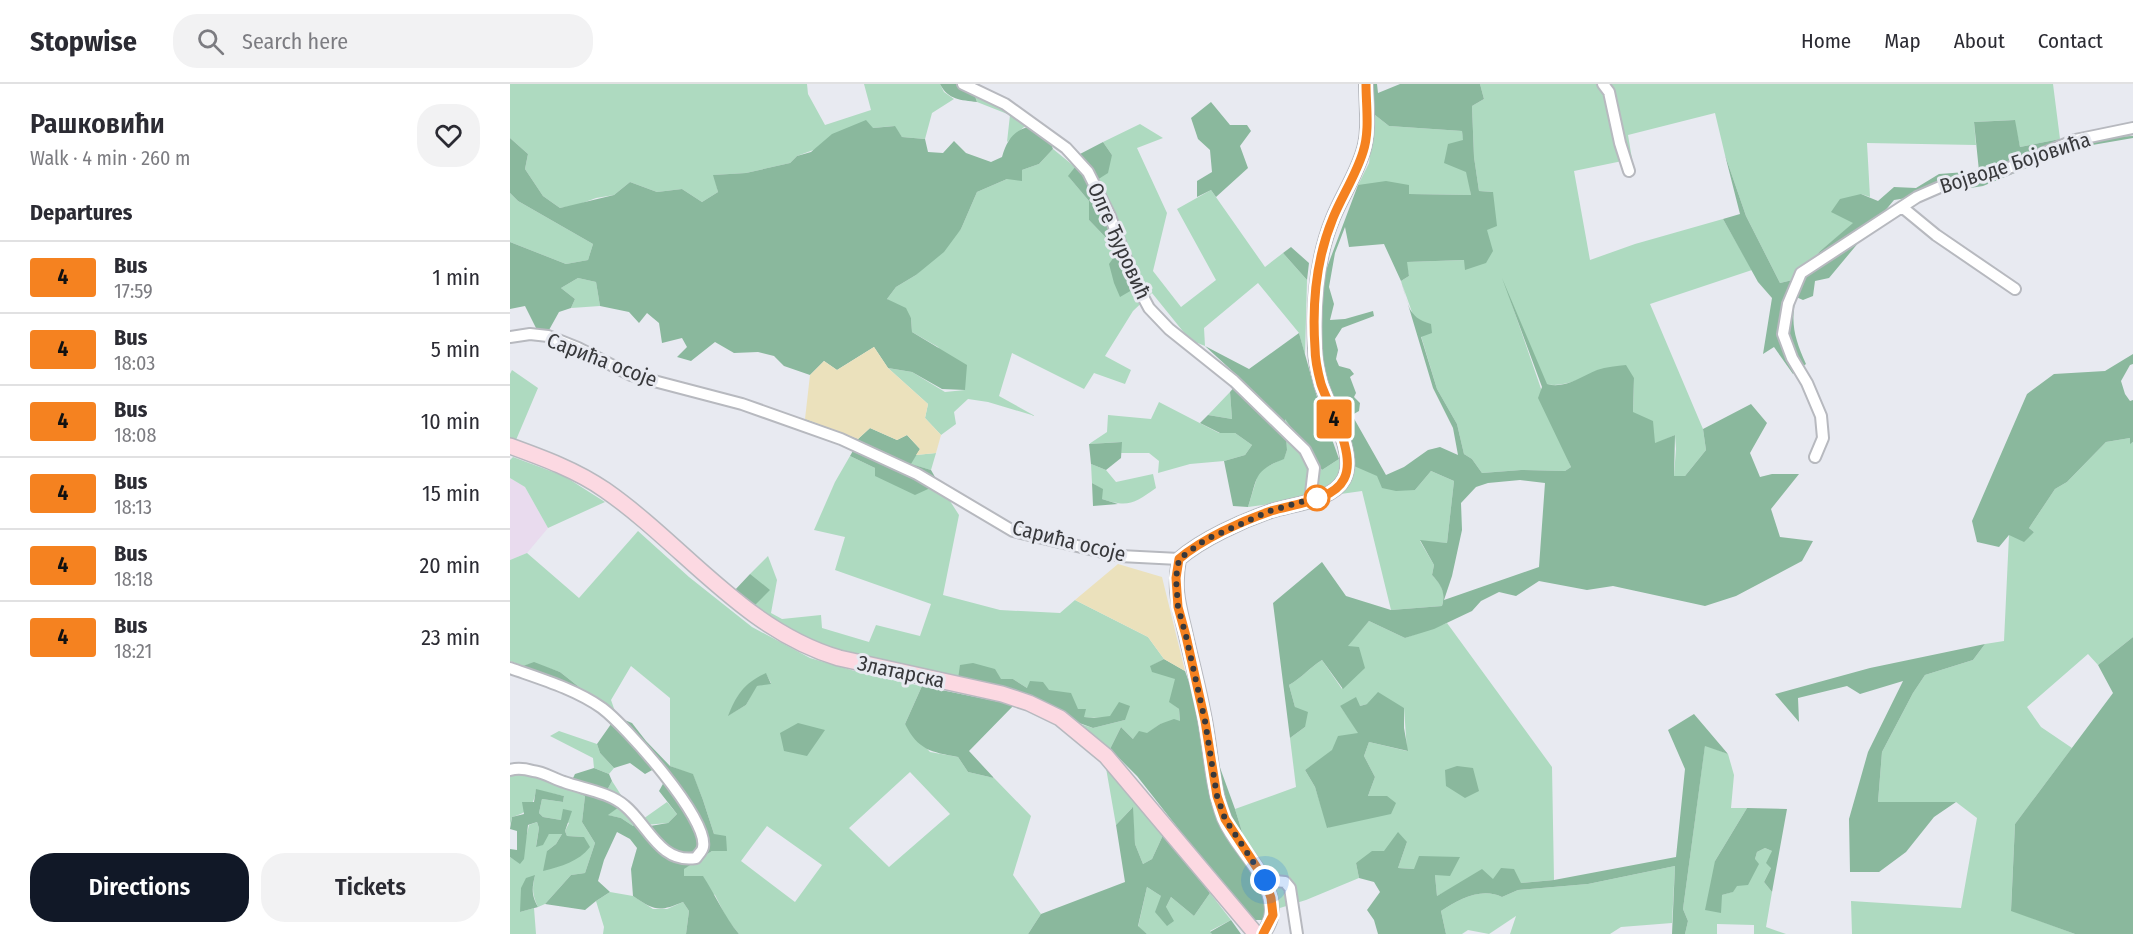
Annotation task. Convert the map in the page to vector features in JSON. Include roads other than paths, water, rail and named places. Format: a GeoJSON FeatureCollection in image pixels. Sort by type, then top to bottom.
{"type":"FeatureCollection","features":[{"type":"Feature","properties":{"kind":"main road","name":"Златарска"},"geometry":{"type":"LineString","coordinates":[[510,446],[548,460],[603,488],[642,519],[735,601],[773,629],[796,642],[839,658],[1017,699],[1067,723],[1090,741],[1121,772],[1256,934]]}},
{"type":"Feature","properties":{"kind":"street","name":"Олге Ђуровић"},"geometry":{"type":"LineString","coordinates":[[963,84],[1013,110],[1066,148],[1088,172],[1110,216],[1134,280],[1149,308],[1169,329],[1234,381],[1305,450],[1314,468],[1310,501]]}},
{"type":"Feature","properties":{"kind":"street"},"geometry":{"type":"LineString","coordinates":[[1263,934],[1273,915],[1271,898],[1265,880],[1225,819],[1217,796],[1205,721],[1178,607],[1176,578],[1179,559],[1205,540],[1270,511],[1310,501],[1333,491],[1344,478],[1348,462],[1345,444],[1320,382],[1315,351],[1316,282],[1323,247],[1363,152],[1366,136],[1366,84]]}},
{"type":"Feature","properties":{"kind":"street"},"geometry":{"type":"LineString","coordinates":[[1603,84],[1609,92],[1620,143],[1629,171]]}},
{"type":"Feature","properties":{"kind":"street","name":"Војводе Бојовића"},"geometry":{"type":"LineString","coordinates":[[1815,456],[1822,438],[1821,416],[1807,383],[1791,358],[1784,334],[1788,304],[1801,273],[1917,197],[1940,187],[2004,170],[2075,140],[2133,128]]}},
{"type":"Feature","properties":{"kind":"street"},"geometry":{"type":"LineString","coordinates":[[1902,207],[1936,235],[2015,289]]}},
{"type":"Feature","properties":{"kind":"street","name":"Сарића осоје"},"geometry":{"type":"LineString","coordinates":[[510,337],[530,334],[548,336],[578,348],[631,375],[742,404],[841,439],[917,474],[1013,531],[1120,556],[1179,559]]}},
{"type":"Feature","properties":{"kind":"street"},"geometry":{"type":"LineString","coordinates":[[510,668],[569,690],[602,708],[652,758],[695,819],[703,836],[703,847],[696,858],[685,860],[668,852],[650,837],[624,804],[536,771],[510,770]]}},
{"type":"Feature","properties":{"kind":"street"},"geometry":{"type":"LineString","coordinates":[[1265,880],[1286,882],[1290,888],[1297,934]]}}]}
